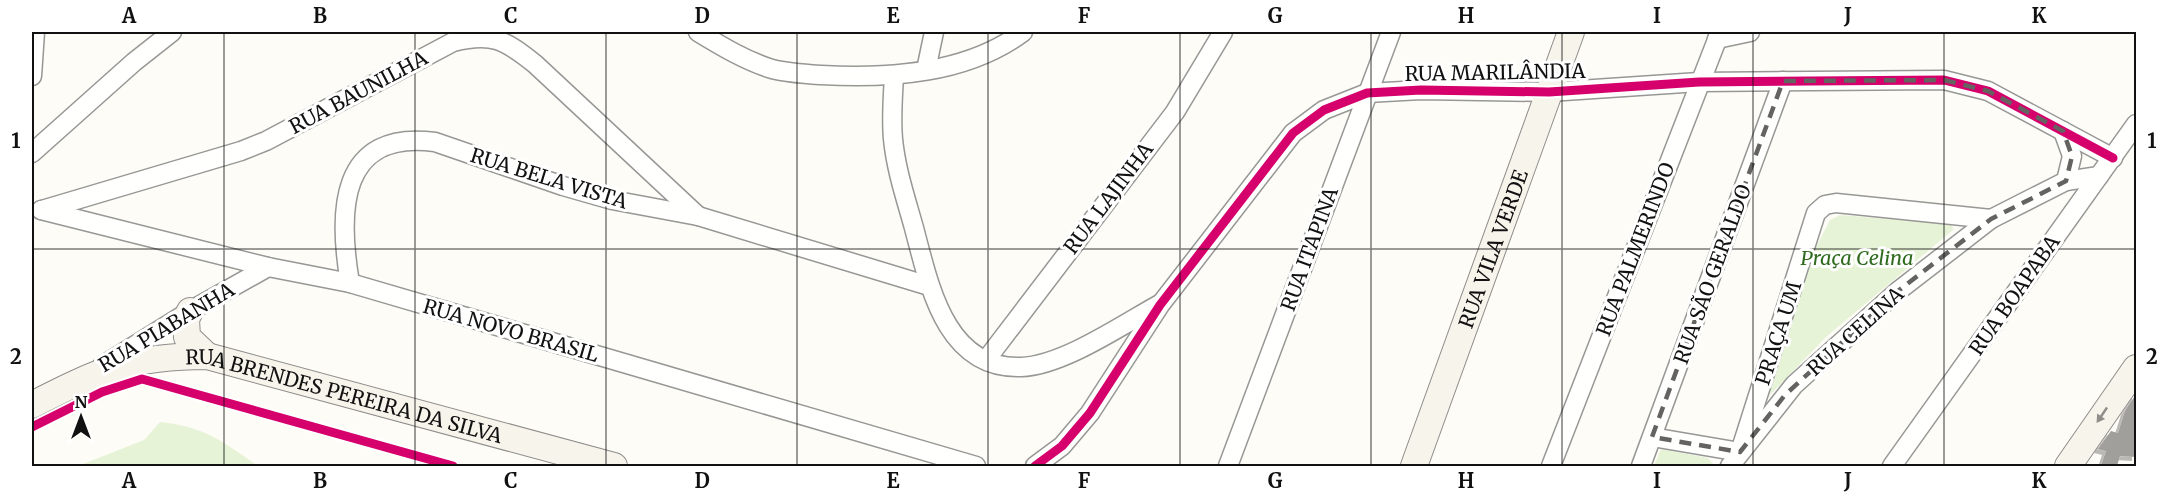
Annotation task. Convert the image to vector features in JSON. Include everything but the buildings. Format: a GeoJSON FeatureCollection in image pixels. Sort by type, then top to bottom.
{"type":"FeatureCollection","features":[{"type":"Feature","properties":{"kind":"main road","name":"RUA VILA VERDE"},"geometry":{"type":"LineString","coordinates":[[1414,466],[1571,32]]}},
{"type":"Feature","properties":{"kind":"main road"},"geometry":{"type":"LineString","coordinates":[[190,311],[186,319],[187,337],[207,356]]}},
{"type":"Feature","properties":{"kind":"main road","name":"RUA BRENDES PEREIRA DA SILVA"},"geometry":{"type":"LineString","coordinates":[[72,385],[96,372],[138,361],[207,356],[614,466]]}},
{"type":"Feature","properties":{"kind":"main road"},"geometry":{"type":"LineString","coordinates":[[2071,464],[2136,368]]}},
{"type":"Feature","properties":{"kind":"main road","name":"RUA PIABANHA"},"geometry":{"type":"LineString","coordinates":[[32,405],[72,385]]}},
{"type":"Feature","properties":{"kind":"street"},"geometry":{"type":"LineString","coordinates":[[32,76],[35,32]]}},
{"type":"Feature","properties":{"kind":"street"},"geometry":{"type":"LineString","coordinates":[[32,153],[134,62],[172,32]]}},
{"type":"Feature","properties":{"kind":"street"},"geometry":{"type":"LineString","coordinates":[[699,32],[772,69],[840,76],[894,75],[926,70],[982,55],[1023,32]]}},
{"type":"Feature","properties":{"kind":"street"},"geometry":{"type":"LineString","coordinates":[[926,70],[934,32]]}},
{"type":"Feature","properties":{"kind":"street","name":"RUA LAJINHA"},"geometry":{"type":"LineString","coordinates":[[986,360],[1175,112],[1223,32]]}},
{"type":"Feature","properties":{"kind":"street","name":"RUA ITAPINA"},"geometry":{"type":"LineString","coordinates":[[1228,466],[1391,32]]}},
{"type":"Feature","properties":{"kind":"street"},"geometry":{"type":"LineString","coordinates":[[1719,35],[1750,32]]}},
{"type":"Feature","properties":{"kind":"street","name":"RUA PALMERINDO"},"geometry":{"type":"LineString","coordinates":[[1551,466],[1719,35]]}},
{"type":"Feature","properties":{"kind":"street","name":"RUA BAUNILHA"},"geometry":{"type":"LineString","coordinates":[[36,211],[249,148],[453,42],[473,37],[494,37],[512,45],[535,64],[699,216]]}},
{"type":"Feature","properties":{"kind":"street"},"geometry":{"type":"LineString","coordinates":[[894,75],[893,121],[896,161],[929,286],[947,327],[956,338],[986,360],[1012,367],[1042,364],[1062,357],[1160,304]]}},
{"type":"Feature","properties":{"kind":"street","name":"RUA MARILÂNDIA"},"geometry":{"type":"LineString","coordinates":[[1035,466],[1062,446],[1090,413],[1160,304],[1293,133],[1324,110],[1367,93],[1421,90],[1548,92],[1700,82],[1944,80],[1988,92],[2114,158]]}},
{"type":"Feature","properties":{"kind":"street","name":"RUA SÃO GERALDO"},"geometry":{"type":"LineString","coordinates":[[1641,466],[1783,81]]}},
{"type":"Feature","properties":{"kind":"street","name":"RUA BOAPABA"},"geometry":{"type":"LineString","coordinates":[[1892,466],[2098,176],[2114,158],[2136,124]]}},
{"type":"Feature","properties":{"kind":"street"},"geometry":{"type":"LineString","coordinates":[[2063,131],[2072,156],[2066,181]]}},
{"type":"Feature","properties":{"kind":"street","name":"RUA BELA VISTA"},"geometry":{"type":"LineString","coordinates":[[350,283],[343,220],[345,196],[354,175],[365,158],[381,147],[399,141],[435,142],[593,195],[699,216],[929,286]]}},
{"type":"Feature","properties":{"kind":"street","name":"RUA CELINA"},"geometry":{"type":"LineString","coordinates":[[1735,459],[1794,385],[1898,291],[1991,219],[2066,181],[2098,176]]}},
{"type":"Feature","properties":{"kind":"street","name":"PRAÇA UM"},"geometry":{"type":"LineString","coordinates":[[1735,459],[1816,213],[1825,205],[1836,203],[1991,219]]}},
{"type":"Feature","properties":{"kind":"street","name":"RUA NOVO BRASIL"},"geometry":{"type":"LineString","coordinates":[[36,211],[268,267],[350,283],[976,466]]}},
{"type":"Feature","properties":{"kind":"street","name":"RUA PIABANHA"},"geometry":{"type":"LineString","coordinates":[[72,385],[190,311],[268,267]]}},
{"type":"Feature","properties":{"kind":"street"},"geometry":{"type":"LineString","coordinates":[[1652,437],[1735,459]]}},
{"type":"Feature","properties":{"kind":"highlighted area"},"geometry":{"type":"Polygon","coordinates":[[[1944,80],[1988,91],[2063,131],[2072,156],[2066,181],[1991,219],[1898,291],[1785,395],[1740,452],[1652,437],[1783,81],[1944,80]]]}},
{"type":"Feature","properties":{"kind":"green space","name":"Praça Celina"},"geometry":{"type":"Polygon","coordinates":[[[1840,215],[1950,224],[1954,229],[1826,337],[1767,398],[1765,397],[1814,251],[1830,220],[1840,215]]]}},
{"type":"Feature","properties":{"kind":"green space"},"geometry":{"type":"Polygon","coordinates":[[[160,422],[189,427],[212,436],[258,466],[78,466],[144,440],[160,422]]]}},
{"type":"Feature","properties":{"kind":"green space"},"geometry":{"type":"Polygon","coordinates":[[[1661,449],[1708,458],[1715,466],[1654,466],[1661,449]]]}},
{"type":"Feature","properties":{"kind":"cycle path"},"geometry":{"type":"LineString","coordinates":[[1035,466],[1062,446],[1090,413],[1160,305],[1293,133],[1324,110],[1367,93],[1421,90],[1549,92],[1699,82],[1944,80],[1988,91],[2113,158]]}},
{"type":"Feature","properties":{"kind":"cycle path"},"geometry":{"type":"LineString","coordinates":[[32,427],[102,392],[142,379],[453,466]]}}]}
